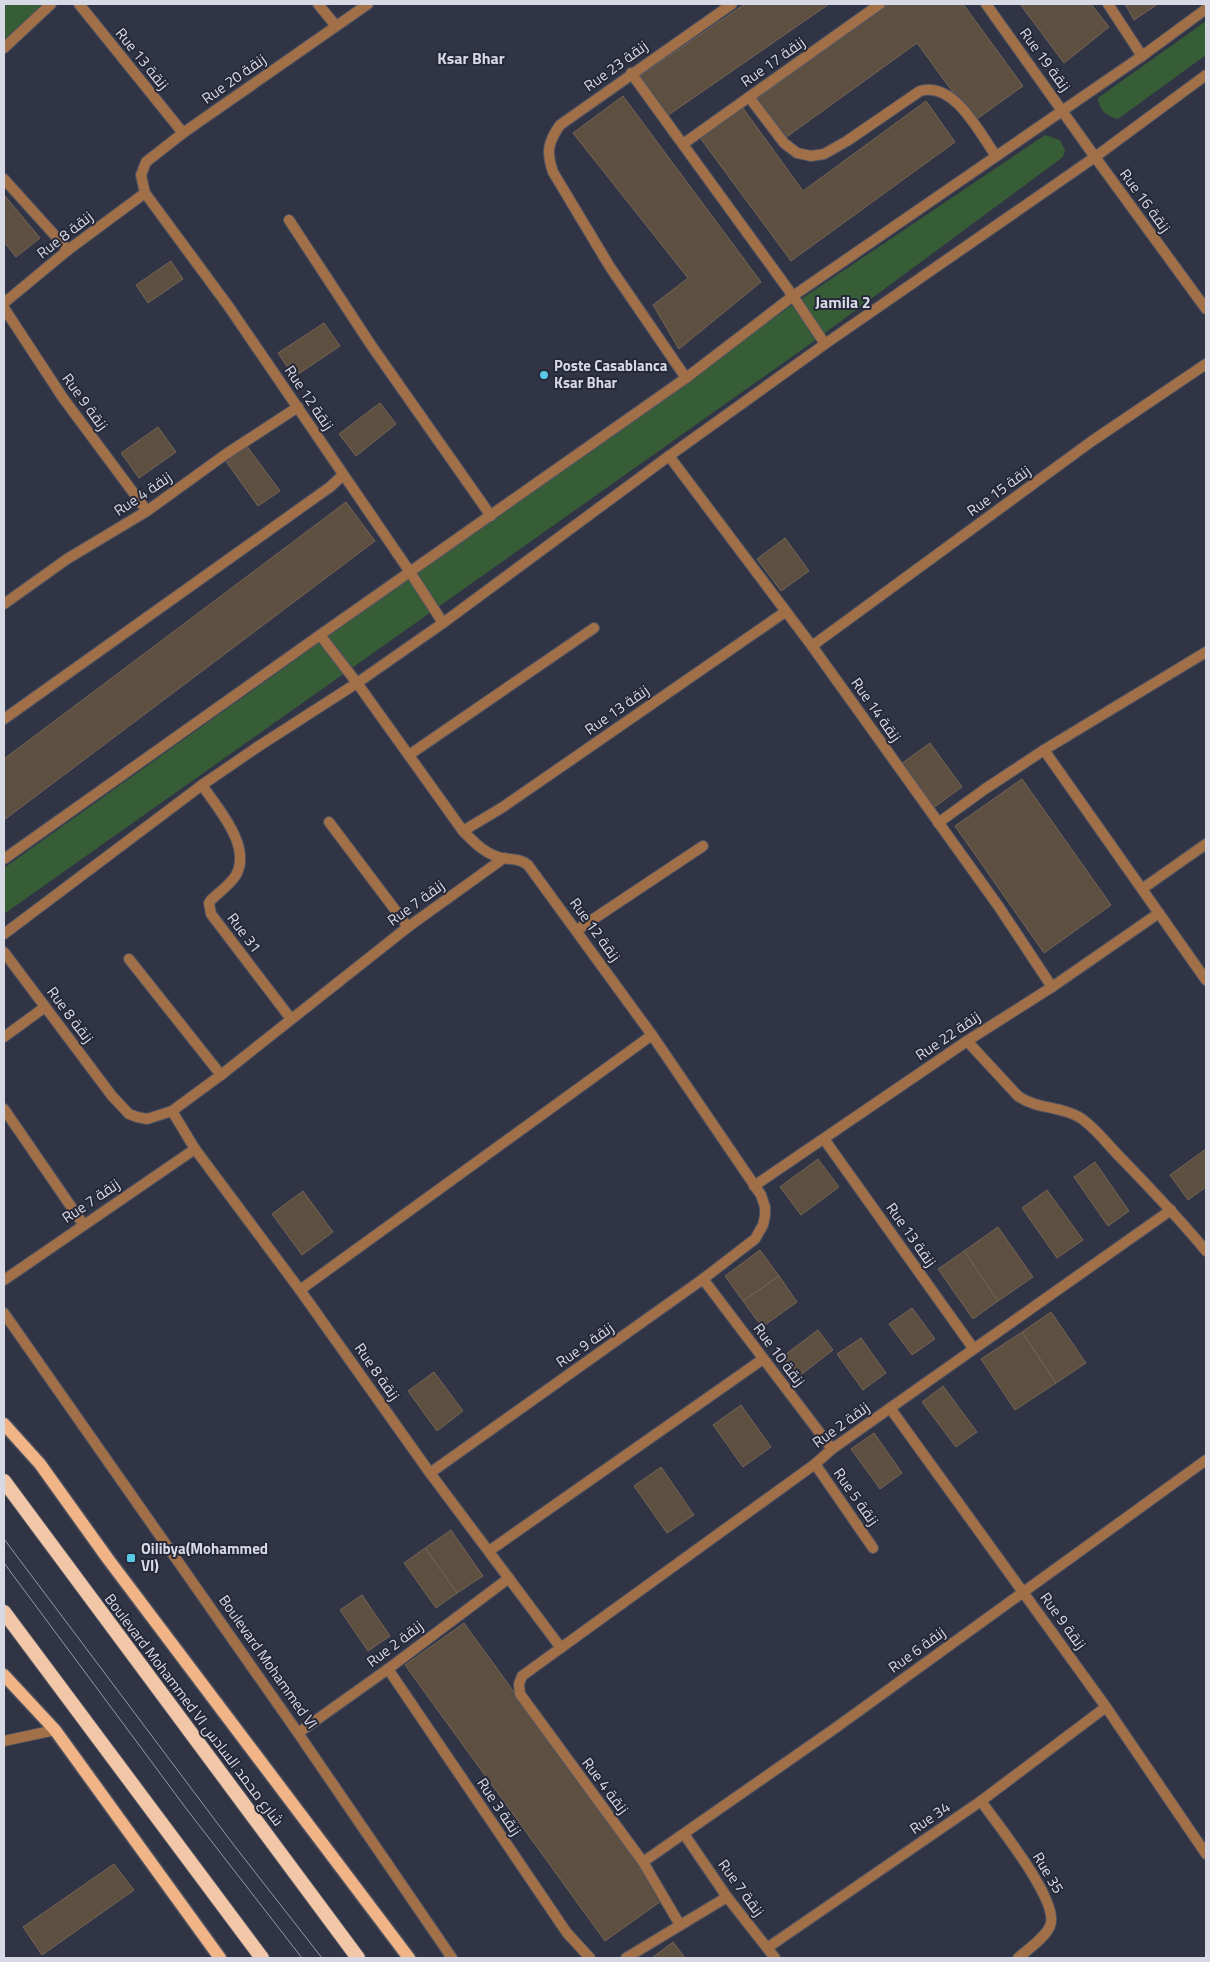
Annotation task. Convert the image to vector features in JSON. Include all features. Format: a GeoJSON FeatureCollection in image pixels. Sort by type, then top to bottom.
{"type":"FeatureCollection","features":[{"type":"Feature","properties":{"kind":"highway","name":"Boulevard Mohammed VI شارع محمد السادس"},"geometry":{"type":"LineString","coordinates":[[4,1481],[358,1958]]}},
{"type":"Feature","properties":{"kind":"highway"},"geometry":{"type":"LineString","coordinates":[[4,1612],[262,1958]]}},
{"type":"Feature","properties":{"kind":"main road"},"geometry":{"type":"LineString","coordinates":[[4,1424],[40,1464],[108,1559],[409,1958]]}},
{"type":"Feature","properties":{"kind":"main road"},"geometry":{"type":"LineString","coordinates":[[4,1675],[55,1730],[220,1958]]}},
{"type":"Feature","properties":{"kind":"street"},"geometry":{"type":"LineString","coordinates":[[4,48],[51,4]]}},
{"type":"Feature","properties":{"kind":"street","name":"Rue 13 زنقة"},"geometry":{"type":"LineString","coordinates":[[78,4],[182,133]]}},
{"type":"Feature","properties":{"kind":"street"},"geometry":{"type":"LineString","coordinates":[[318,4],[336,26]]}},
{"type":"Feature","properties":{"kind":"street","name":"Rue 20 زنقة"},"geometry":{"type":"LineString","coordinates":[[145,193],[141,175],[146,162],[182,133],[368,4]]}},
{"type":"Feature","properties":{"kind":"street","name":"Rue 23 زنقة"},"geometry":{"type":"LineString","coordinates":[[686,378],[610,267],[553,172],[548,159],[549,147],[551,137],[560,125],[631,73],[732,4]]}},
{"type":"Feature","properties":{"kind":"street","name":"Rue 17 زنقة"},"geometry":{"type":"LineString","coordinates":[[683,144],[880,4]]}},
{"type":"Feature","properties":{"kind":"street","name":"Rue 19 زنقة"},"geometry":{"type":"LineString","coordinates":[[986,4],[1062,110]]}},
{"type":"Feature","properties":{"kind":"street"},"geometry":{"type":"LineString","coordinates":[[1108,4],[1142,56]]}},
{"type":"Feature","properties":{"kind":"street"},"geometry":{"type":"LineString","coordinates":[[4,859],[686,378],[793,296],[1142,56],[1206,9]]}},
{"type":"Feature","properties":{"kind":"street"},"geometry":{"type":"LineString","coordinates":[[631,73],[793,296],[825,344]]}},
{"type":"Feature","properties":{"kind":"street"},"geometry":{"type":"LineString","coordinates":[[4,934],[202,785],[443,624],[669,456],[825,344],[1095,157],[1206,75]]}},
{"type":"Feature","properties":{"kind":"street"},"geometry":{"type":"LineString","coordinates":[[749,97],[784,143],[796,154],[811,156],[824,154],[847,141],[920,92],[928,89],[937,90],[951,97],[960,106],[996,156]]}},
{"type":"Feature","properties":{"kind":"street","name":"Rue 16 زنقة"},"geometry":{"type":"LineString","coordinates":[[1062,110],[1206,309]]}},
{"type":"Feature","properties":{"kind":"street"},"geometry":{"type":"LineString","coordinates":[[4,179],[68,250]]}},
{"type":"Feature","properties":{"kind":"street","name":"Rue 8 زنقة"},"geometry":{"type":"LineString","coordinates":[[4,303],[68,250],[145,193]]}},
{"type":"Feature","properties":{"kind":"street","name":"Rue 12 زنقة"},"geometry":{"type":"LineString","coordinates":[[145,193],[229,307],[410,572],[443,624]]}},
{"type":"Feature","properties":{"kind":"street"},"geometry":{"type":"LineString","coordinates":[[289,220],[371,345],[491,516]]}},
{"type":"Feature","properties":{"kind":"street","name":"Rue 9 زنقة"},"geometry":{"type":"LineString","coordinates":[[4,308],[63,398],[147,511]]}},
{"type":"Feature","properties":{"kind":"street","name":"Rue 15 زنقة"},"geometry":{"type":"LineString","coordinates":[[812,646],[1092,441],[1206,364]]}},
{"type":"Feature","properties":{"kind":"street","name":"Rue 4 زنقة"},"geometry":{"type":"LineString","coordinates":[[4,604],[67,560],[147,511],[226,454],[298,407]]}},
{"type":"Feature","properties":{"kind":"street","name":"Rue 14 زنقة"},"geometry":{"type":"LineString","coordinates":[[669,456],[812,646],[999,907],[1052,987]]}},
{"type":"Feature","properties":{"kind":"street"},"geometry":{"type":"LineString","coordinates":[[4,719],[330,487],[343,475]]}},
{"type":"Feature","properties":{"kind":"street","name":"Rue 13 زنقة"},"geometry":{"type":"LineString","coordinates":[[463,831],[503,807],[785,612]]}},
{"type":"Feature","properties":{"kind":"street"},"geometry":{"type":"LineString","coordinates":[[409,755],[594,628]]}},
{"type":"Feature","properties":{"kind":"street"},"geometry":{"type":"LineString","coordinates":[[320,635],[357,683],[463,831],[482,849],[504,858]]}},
{"type":"Feature","properties":{"kind":"street"},"geometry":{"type":"LineString","coordinates":[[938,823],[1044,750],[1206,652]]}},
{"type":"Feature","properties":{"kind":"street"},"geometry":{"type":"LineString","coordinates":[[1044,750],[1206,980]]}},
{"type":"Feature","properties":{"kind":"street","name":"Rue 31"},"geometry":{"type":"LineString","coordinates":[[202,785],[235,836],[241,854],[241,862],[235,877],[209,904],[211,914],[290,1019]]}},
{"type":"Feature","properties":{"kind":"street"},"geometry":{"type":"LineString","coordinates":[[329,822],[408,927]]}},
{"type":"Feature","properties":{"kind":"street"},"geometry":{"type":"LineString","coordinates":[[1142,889],[1206,844]]}},
{"type":"Feature","properties":{"kind":"street"},"geometry":{"type":"LineString","coordinates":[[577,930],[703,846]]}},
{"type":"Feature","properties":{"kind":"street","name":"Rue 12 زنقة"},"geometry":{"type":"LineString","coordinates":[[504,858],[522,860],[528,865],[652,1035]]}},
{"type":"Feature","properties":{"kind":"street","name":"Rue 7 زنقة"},"geometry":{"type":"LineString","coordinates":[[112,1096],[129,1114],[137,1117],[147,1119],[172,1111],[221,1075],[408,927],[504,858]]}},
{"type":"Feature","properties":{"kind":"street","name":"Rue 22 زنقة"},"geometry":{"type":"LineString","coordinates":[[754,1186],[967,1041],[1052,987],[1159,913]]}},
{"type":"Feature","properties":{"kind":"street","name":"Rue 8 زنقة"},"geometry":{"type":"LineString","coordinates":[[4,952],[112,1096]]}},
{"type":"Feature","properties":{"kind":"street"},"geometry":{"type":"LineString","coordinates":[[129,959],[221,1075]]}},
{"type":"Feature","properties":{"kind":"street"},"geometry":{"type":"LineString","coordinates":[[4,1037],[44,1007]]}},
{"type":"Feature","properties":{"kind":"street"},"geometry":{"type":"LineString","coordinates":[[300,1290],[652,1035],[754,1186]]}},
{"type":"Feature","properties":{"kind":"street"},"geometry":{"type":"LineString","coordinates":[[967,1041],[1018,1096],[1028,1103],[1068,1111],[1090,1126],[1171,1210],[1206,1251]]}},
{"type":"Feature","properties":{"kind":"street"},"geometry":{"type":"LineString","coordinates":[[4,1109],[83,1224]]}},
{"type":"Feature","properties":{"kind":"street","name":"Rue 8 زنقة"},"geometry":{"type":"LineString","coordinates":[[172,1111],[195,1148],[300,1290],[430,1473],[561,1648]]}},
{"type":"Feature","properties":{"kind":"street","name":"Rue 13 زنقة"},"geometry":{"type":"LineString","coordinates":[[824,1139],[973,1348]]}},
{"type":"Feature","properties":{"kind":"street","name":"Rue 7 زنقة"},"geometry":{"type":"LineString","coordinates":[[4,1280],[195,1148]]}},
{"type":"Feature","properties":{"kind":"street","name":"Rue 9 زنقة"},"geometry":{"type":"LineString","coordinates":[[430,1473],[703,1280],[755,1239],[763,1225],[765,1207],[761,1195],[754,1186]]}},
{"type":"Feature","properties":{"kind":"street","name":"Rue 2 زنقة"},"geometry":{"type":"LineString","coordinates":[[532,1668],[815,1464],[832,1449],[1171,1210]]}},
{"type":"Feature","properties":{"kind":"street","name":"Rue 10 زنقة"},"geometry":{"type":"LineString","coordinates":[[703,1280],[832,1449]]}},
{"type":"Feature","properties":{"kind":"street","name":"Boulevard Mohammed VI"},"geometry":{"type":"LineString","coordinates":[[4,1313],[298,1733],[452,1958]]}},
{"type":"Feature","properties":{"kind":"street"},"geometry":{"type":"LineString","coordinates":[[489,1551],[763,1359]]}},
{"type":"Feature","properties":{"kind":"street","name":"Rue 9 زنقة"},"geometry":{"type":"LineString","coordinates":[[890,1408],[1106,1707],[1206,1854]]}},
{"type":"Feature","properties":{"kind":"street","name":"Rue 6 زنقة"},"geometry":{"type":"LineString","coordinates":[[643,1862],[834,1729],[1206,1460]]}},
{"type":"Feature","properties":{"kind":"street","name":"Rue 5 زنقة"},"geometry":{"type":"LineString","coordinates":[[815,1464],[873,1548]]}},
{"type":"Feature","properties":{"kind":"street","name":"Rue 2 زنقة"},"geometry":{"type":"LineString","coordinates":[[298,1733],[388,1669],[509,1578]]}},
{"type":"Feature","properties":{"kind":"street","name":"Rue 4 زنقة"},"geometry":{"type":"LineString","coordinates":[[532,1668],[519,1680],[520,1694],[643,1862],[680,1925]]}},
{"type":"Feature","properties":{"kind":"street","name":"Rue 3 زنقة"},"geometry":{"type":"LineString","coordinates":[[388,1669],[567,1932],[590,1958]]}},
{"type":"Feature","properties":{"kind":"street","name":"Rue 34"},"geometry":{"type":"LineString","coordinates":[[767,1948],[981,1801],[1106,1707]]}},
{"type":"Feature","properties":{"kind":"street"},"geometry":{"type":"LineString","coordinates":[[4,1741],[55,1730]]}},
{"type":"Feature","properties":{"kind":"street","name":"Rue 35"},"geometry":{"type":"LineString","coordinates":[[981,1801],[1037,1879],[1051,1909],[1052,1918],[1047,1932],[1018,1958]]}},
{"type":"Feature","properties":{"kind":"street","name":"Rue 7 زنقة"},"geometry":{"type":"LineString","coordinates":[[684,1834],[727,1897],[775,1958]]}},
{"type":"Feature","properties":{"kind":"street"},"geometry":{"type":"LineString","coordinates":[[626,1958],[727,1897]]}},
{"type":"Feature","properties":{"kind":"green space"},"geometry":{"type":"Polygon","coordinates":[[[4,4],[43,4],[4,40],[4,4]]]}},
{"type":"Feature","properties":{"kind":"green space"},"geometry":{"type":"Polygon","coordinates":[[[1206,21],[1206,55],[1118,119],[1104,112],[1098,98],[1206,21]]]}},
{"type":"Feature","properties":{"kind":"green space"},"geometry":{"type":"Polygon","coordinates":[[[1045,135],[1060,140],[1065,150],[1063,157],[810,344],[4,914],[4,868],[785,310],[1045,135]]]}},
{"type":"Feature","properties":{"kind":"building"},"geometry":{"type":"Polygon","coordinates":[[[745,4],[829,4],[667,116],[637,78],[745,4]]]}},
{"type":"Feature","properties":{"kind":"building"},"geometry":{"type":"Polygon","coordinates":[[[889,4],[963,4],[1023,86],[974,121],[917,43],[785,138],[757,99],[889,4]]]}},
{"type":"Feature","properties":{"kind":"building"},"geometry":{"type":"Polygon","coordinates":[[[1020,4],[1091,4],[1109,27],[1064,63],[1020,4]]]}},
{"type":"Feature","properties":{"kind":"building"},"geometry":{"type":"Polygon","coordinates":[[[1125,4],[1158,4],[1134,20],[1125,4]]]}},
{"type":"Feature","properties":{"kind":"building"},"geometry":{"type":"Polygon","coordinates":[[[623,96],[761,282],[679,349],[653,305],[688,278],[573,133],[623,96]]]}},
{"type":"Feature","properties":{"kind":"building"},"geometry":{"type":"Polygon","coordinates":[[[926,101],[955,142],[791,261],[698,135],[740,104],[803,191],[926,101]]]}},
{"type":"Feature","properties":{"kind":"building"},"geometry":{"type":"Polygon","coordinates":[[[5,196],[40,238],[16,257],[4,242],[5,196]]]}},
{"type":"Feature","properties":{"kind":"building"},"geometry":{"type":"Polygon","coordinates":[[[171,261],[183,279],[148,303],[136,285],[171,261]]]}},
{"type":"Feature","properties":{"kind":"building"},"geometry":{"type":"Polygon","coordinates":[[[324,323],[340,346],[294,377],[278,353],[324,323]]]}},
{"type":"Feature","properties":{"kind":"building"},"geometry":{"type":"Polygon","coordinates":[[[380,403],[396,424],[356,456],[339,434],[380,403]]]}},
{"type":"Feature","properties":{"kind":"building"},"geometry":{"type":"Polygon","coordinates":[[[158,427],[176,452],[139,478],[121,453],[158,427]]]}},
{"type":"Feature","properties":{"kind":"building"},"geometry":{"type":"Polygon","coordinates":[[[246,445],[280,491],[258,506],[225,460],[246,445]]]}},
{"type":"Feature","properties":{"kind":"building"},"geometry":{"type":"Polygon","coordinates":[[[346,502],[375,541],[4,820],[4,759],[346,502]]]}},
{"type":"Feature","properties":{"kind":"building"},"geometry":{"type":"Polygon","coordinates":[[[785,538],[809,571],[781,591],[757,559],[785,538]]]}},
{"type":"Feature","properties":{"kind":"building"},"geometry":{"type":"Polygon","coordinates":[[[930,743],[962,787],[933,808],[901,764],[930,743]]]}},
{"type":"Feature","properties":{"kind":"building"},"geometry":{"type":"Polygon","coordinates":[[[1022,779],[1111,905],[1044,953],[955,826],[1022,779]]]}},
{"type":"Feature","properties":{"kind":"building"},"geometry":{"type":"Polygon","coordinates":[[[1206,1149],[1206,1187],[1188,1200],[1170,1175],[1206,1149]]]}},
{"type":"Feature","properties":{"kind":"building"},"geometry":{"type":"Polygon","coordinates":[[[818,1159],[839,1187],[801,1215],[780,1187],[818,1159]]]}},
{"type":"Feature","properties":{"kind":"building"},"geometry":{"type":"Polygon","coordinates":[[[1095,1162],[1129,1211],[1108,1226],[1074,1177],[1095,1162]]]}},
{"type":"Feature","properties":{"kind":"building"},"geometry":{"type":"Polygon","coordinates":[[[1047,1190],[1083,1240],[1057,1258],[1022,1208],[1047,1190]]]}},
{"type":"Feature","properties":{"kind":"building"},"geometry":{"type":"Polygon","coordinates":[[[303,1191],[333,1232],[302,1255],[272,1214],[303,1191]]]}},
{"type":"Feature","properties":{"kind":"building"},"geometry":{"type":"Polygon","coordinates":[[[998,1227],[1033,1277],[998,1301],[964,1251],[998,1227]]]}},
{"type":"Feature","properties":{"kind":"building"},"geometry":{"type":"Polygon","coordinates":[[[760,1250],[779,1276],[743,1301],[725,1276],[760,1250]]]}},
{"type":"Feature","properties":{"kind":"building"},"geometry":{"type":"Polygon","coordinates":[[[964,1251],[998,1301],[973,1319],[938,1269],[964,1251]]]}},
{"type":"Feature","properties":{"kind":"building"},"geometry":{"type":"Polygon","coordinates":[[[779,1276],[797,1302],[762,1327],[743,1301],[779,1276]]]}},
{"type":"Feature","properties":{"kind":"building"},"geometry":{"type":"Polygon","coordinates":[[[912,1308],[935,1339],[912,1355],[889,1324],[912,1308]]]}},
{"type":"Feature","properties":{"kind":"building"},"geometry":{"type":"Polygon","coordinates":[[[1051,1312],[1086,1363],[1056,1383],[1022,1332],[1051,1312]]]}},
{"type":"Feature","properties":{"kind":"building"},"geometry":{"type":"Polygon","coordinates":[[[818,1330],[833,1350],[798,1377],[782,1357],[818,1330]]]}},
{"type":"Feature","properties":{"kind":"building"},"geometry":{"type":"Polygon","coordinates":[[[1022,1332],[1056,1383],[1015,1410],[981,1359],[1022,1332]]]}},
{"type":"Feature","properties":{"kind":"building"},"geometry":{"type":"Polygon","coordinates":[[[861,1338],[886,1373],[863,1390],[837,1354],[861,1338]]]}},
{"type":"Feature","properties":{"kind":"building"},"geometry":{"type":"Polygon","coordinates":[[[434,1372],[463,1411],[437,1431],[408,1391],[434,1372]]]}},
{"type":"Feature","properties":{"kind":"building"},"geometry":{"type":"Polygon","coordinates":[[[943,1386],[977,1432],[956,1447],[922,1402],[943,1386]]]}},
{"type":"Feature","properties":{"kind":"building"},"geometry":{"type":"Polygon","coordinates":[[[741,1405],[771,1447],[743,1467],[713,1425],[741,1405]]]}},
{"type":"Feature","properties":{"kind":"building"},"geometry":{"type":"Polygon","coordinates":[[[874,1433],[902,1473],[880,1489],[851,1449],[874,1433]]]}},
{"type":"Feature","properties":{"kind":"building"},"geometry":{"type":"Polygon","coordinates":[[[661,1467],[694,1515],[667,1533],[634,1486],[661,1467]]]}},
{"type":"Feature","properties":{"kind":"building"},"geometry":{"type":"Polygon","coordinates":[[[451,1530],[483,1576],[457,1593],[425,1548],[451,1530]]]}},
{"type":"Feature","properties":{"kind":"building"},"geometry":{"type":"Polygon","coordinates":[[[425,1548],[457,1593],[436,1608],[404,1563],[425,1548]]]}},
{"type":"Feature","properties":{"kind":"building"},"geometry":{"type":"Polygon","coordinates":[[[362,1595],[390,1636],[368,1651],[340,1610],[362,1595]]]}},
{"type":"Feature","properties":{"kind":"building"},"geometry":{"type":"Polygon","coordinates":[[[464,1623],[664,1899],[605,1941],[405,1665],[464,1623]]]}},
{"type":"Feature","properties":{"kind":"building"},"geometry":{"type":"Polygon","coordinates":[[[114,1864],[134,1890],[42,1955],[23,1927],[114,1864]]]}},
{"type":"Feature","properties":{"kind":"building"},"geometry":{"type":"Polygon","coordinates":[[[673,1942],[685,1958],[652,1958],[673,1942]]]}},
{"type":"Feature","properties":{"kind":"tram line"},"geometry":{"type":"LineString","coordinates":[[4,1539],[233,1844],[322,1958]]}},
{"type":"Feature","properties":{"kind":"tram line"},"geometry":{"type":"LineString","coordinates":[[4,1563],[188,1811],[302,1958]]}},
{"type":"Feature","properties":{"kind":"place","name":"Poste Casablanca Ksar Bhar"},"geometry":{"type":"Point","coordinates":[544,375]}},
{"type":"Feature","properties":{"kind":"place","name":"Oilibya(Mohammed VI)"},"geometry":{"type":"Point","coordinates":[131,1558]}},
{"type":"Feature","properties":{"kind":"district","name":"Ksar Bhar"},"geometry":{"type":"Point","coordinates":[471,58]}},
{"type":"Feature","properties":{"kind":"district","name":"Jamila 2"},"geometry":{"type":"Point","coordinates":[843,302]}}]}
